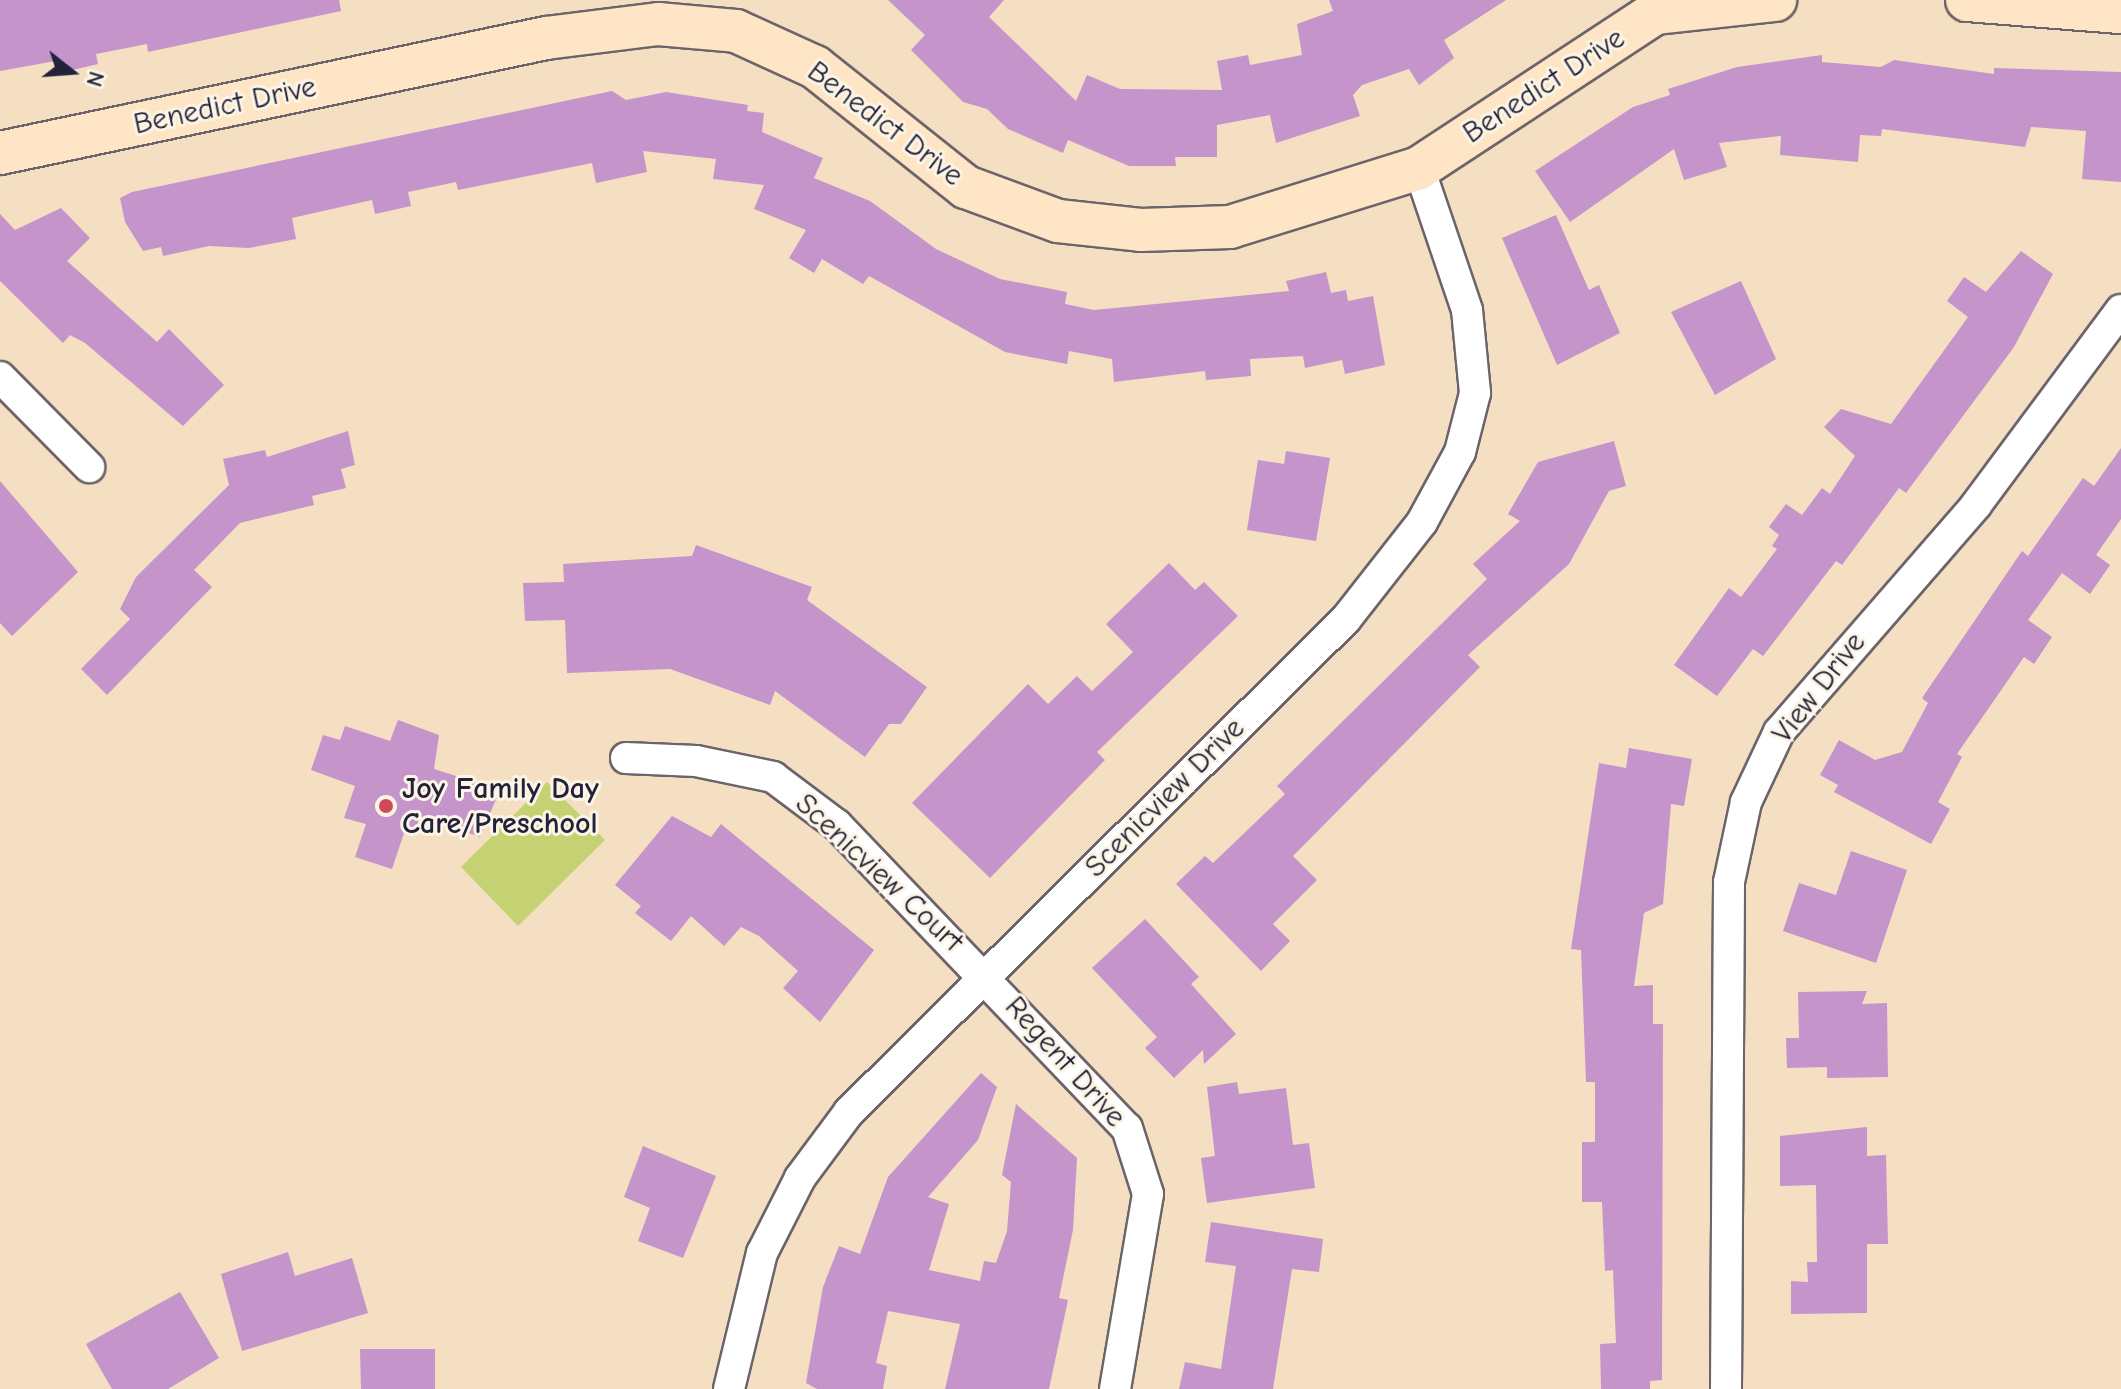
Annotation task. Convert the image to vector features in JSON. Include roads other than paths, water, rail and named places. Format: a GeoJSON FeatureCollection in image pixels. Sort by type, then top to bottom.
{"type":"FeatureCollection","features":[{"type":"Feature","properties":{"kind":"street","name":"Benedict Drive"},"geometry":{"type":"LineString","coordinates":[[0,153],[546,38],[658,24],[736,31],[815,67],[966,187],[1058,221],[1141,230],[1230,227],[1419,168],[1655,13],[1775,0]]}},
{"type":"Feature","properties":{"kind":"street"},"geometry":{"type":"LineString","coordinates":[[1967,0],[2121,12]]}},
{"type":"Feature","properties":{"kind":"street","name":"Scenicview Drive"},"geometry":{"type":"LineString","coordinates":[[729,1389],[762,1253],[800,1178],[849,1112],[1346,619],[1422,522],[1460,452],[1475,393],[1467,310],[1419,168]]}},
{"type":"Feature","properties":{"kind":"street","name":"View Drive"},"geometry":{"type":"LineString","coordinates":[[1726,1389],[1729,882],[1746,802],[1779,732],[1976,505],[2121,310]]}},
{"type":"Feature","properties":{"kind":"street"},"geometry":{"type":"LineString","coordinates":[[0,377],[89,467]]}},
{"type":"Feature","properties":{"kind":"street","name":"Scenicview Court"},"geometry":{"type":"LineString","coordinates":[[626,758],[696,761],[773,777],[837,825],[986,975]]}},
{"type":"Feature","properties":{"kind":"street","name":"Regent Drive"},"geometry":{"type":"LineString","coordinates":[[986,975],[1127,1128],[1148,1194],[1115,1389]]}},
{"type":"Feature","properties":{"kind":"place","name":"Joy Family Day Care/Preschool"},"geometry":{"type":"Point","coordinates":[386,806]}}]}
